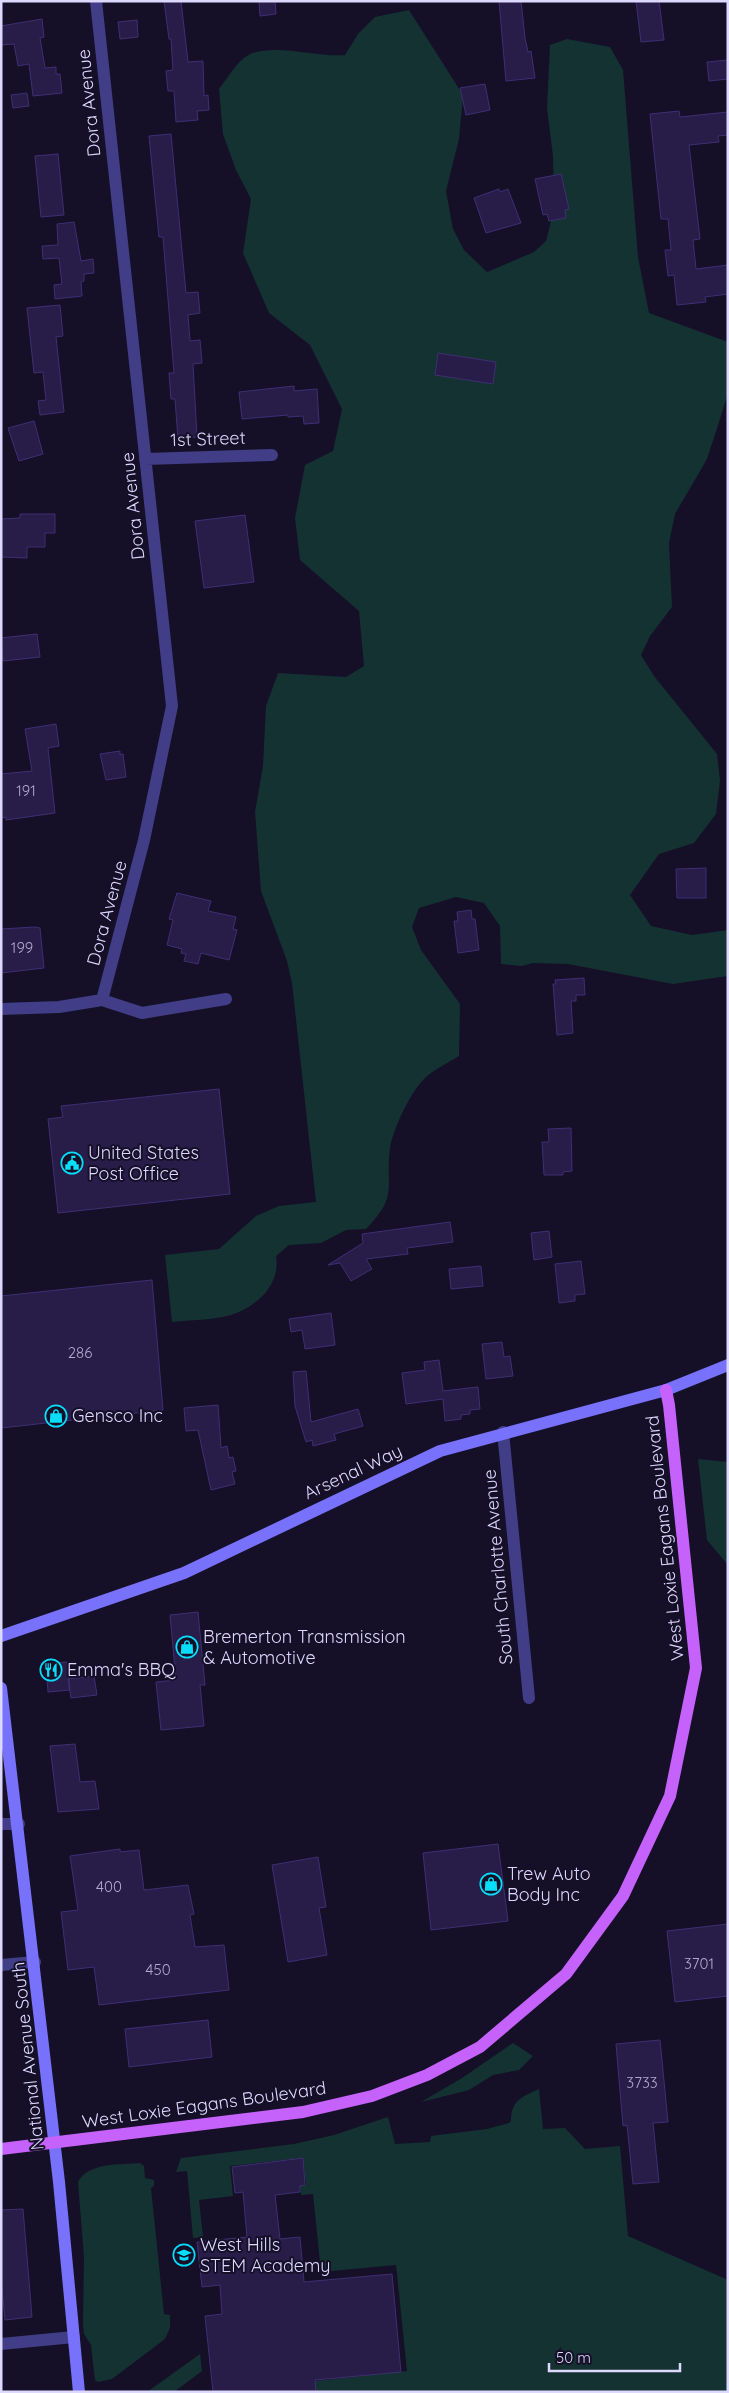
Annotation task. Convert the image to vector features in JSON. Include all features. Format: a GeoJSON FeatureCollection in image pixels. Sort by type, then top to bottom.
{"type":"FeatureCollection","features":[{"type":"Feature","properties":{"kind":"main road","name":"Arsenal Way"},"geometry":{"type":"LineString","coordinates":[[1,1636],[184,1573],[440,1451],[503,1432],[666,1390],[728,1365]]}},
{"type":"Feature","properties":{"kind":"main road","name":"West Loxie Eagans Boulevard"},"geometry":{"type":"LineString","coordinates":[[1,2149],[303,2112],[372,2096],[427,2075],[480,2047],[566,1974],[623,1896],[670,1796],[696,1668],[666,1390]]}},
{"type":"Feature","properties":{"kind":"main road","name":"National Avenue South"},"geometry":{"type":"LineString","coordinates":[[1,1688],[35,1962],[35,1981],[55,2143],[79,2392]]}},
{"type":"Feature","properties":{"kind":"street","name":"Dora Avenue"},"geometry":{"type":"LineString","coordinates":[[96,1],[172,706],[144,840],[102,1000]]}},
{"type":"Feature","properties":{"kind":"street","name":"1st Street"},"geometry":{"type":"LineString","coordinates":[[146,459],[272,455]]}},
{"type":"Feature","properties":{"kind":"street"},"geometry":{"type":"LineString","coordinates":[[1,1009],[59,1007],[102,1000],[142,1013],[226,999]]}},
{"type":"Feature","properties":{"kind":"street","name":"South Charlotte Avenue"},"geometry":{"type":"LineString","coordinates":[[503,1432],[528,1698]]}},
{"type":"Feature","properties":{"kind":"street"},"geometry":{"type":"LineString","coordinates":[[1,1824],[19,1824]]}},
{"type":"Feature","properties":{"kind":"street"},"geometry":{"type":"LineString","coordinates":[[1,1965],[35,1962]]}},
{"type":"Feature","properties":{"kind":"street"},"geometry":{"type":"LineString","coordinates":[[1,2344],[74,2337]]}},
{"type":"Feature","properties":{"kind":"green space"},"geometry":{"type":"Polygon","coordinates":[[[409,10],[463,95],[459,139],[446,191],[453,229],[464,250],[487,272],[534,252],[546,241],[554,209],[553,156],[547,108],[550,45],[567,39],[610,47],[623,70],[638,257],[649,313],[728,342],[728,393],[707,459],[675,514],[669,543],[672,607],[650,636],[641,655],[654,676],[717,754],[720,781],[716,814],[694,843],[659,854],[630,895],[651,926],[692,935],[728,930],[728,976],[673,984],[568,964],[533,963],[521,966],[501,964],[500,926],[484,903],[456,897],[419,908],[412,927],[421,950],[460,1004],[459,1056],[424,1079],[413,1093],[403,1112],[390,1148],[388,1191],[383,1208],[366,1229],[346,1230],[321,1243],[289,1245],[276,1256],[277,1266],[271,1285],[258,1300],[241,1311],[216,1318],[172,1322],[165,1255],[219,1249],[256,1216],[279,1206],[316,1202],[292,983],[287,961],[261,891],[255,812],[263,766],[266,706],[278,673],[346,677],[364,666],[359,611],[300,560],[295,518],[305,465],[333,451],[342,409],[310,345],[269,313],[243,253],[251,199],[236,170],[223,134],[219,89],[240,61],[254,53],[265,50],[278,50],[345,55],[358,34],[375,17],[409,10]]]}},
{"type":"Feature","properties":{"kind":"green space"},"geometry":{"type":"Polygon","coordinates":[[[698,1459],[728,1462],[728,1565],[707,1540],[698,1459]]]}},
{"type":"Feature","properties":{"kind":"green space"},"geometry":{"type":"Polygon","coordinates":[[[513,2043],[533,2056],[519,2070],[493,2075],[469,2090],[421,2102],[462,2078],[513,2043]]]}},
{"type":"Feature","properties":{"kind":"green space"},"geometry":{"type":"Polygon","coordinates":[[[539,2089],[543,2129],[565,2128],[585,2149],[620,2146],[628,2236],[728,2280],[728,2392],[316,2392],[315,2381],[407,2371],[396,2265],[321,2272],[313,2194],[301,2195],[300,2186],[306,2185],[303,2158],[230,2166],[233,2196],[199,2200],[203,2237],[193,2238],[187,2171],[176,2172],[181,2158],[294,2144],[334,2135],[388,2117],[395,2144],[430,2142],[431,2136],[487,2129],[509,2123],[518,2100],[539,2089]]]}},
{"type":"Feature","properties":{"kind":"green space"},"geometry":{"type":"Polygon","coordinates":[[[140,2163],[144,2166],[145,2178],[154,2180],[154,2186],[151,2188],[164,2314],[170,2315],[170,2328],[165,2339],[112,2379],[98,2382],[95,2380],[91,2345],[84,2334],[83,2325],[84,2257],[78,2182],[89,2171],[97,2168],[140,2163]]]}},
{"type":"Feature","properties":{"kind":"green space"},"geometry":{"type":"Polygon","coordinates":[[[200,2354],[202,2371],[174,2392],[147,2392],[200,2354]]]}},
{"type":"Feature","properties":{"kind":"building"},"geometry":{"type":"Polygon","coordinates":[[[164,1],[181,1],[188,62],[203,61],[204,96],[208,95],[209,110],[197,111],[198,120],[176,122],[174,91],[168,91],[166,71],[173,70],[171,39],[169,39],[164,1]]]}},
{"type":"Feature","properties":{"kind":"building"},"geometry":{"type":"Polygon","coordinates":[[[259,1],[275,1],[276,14],[260,16],[259,1]]]}},
{"type":"Feature","properties":{"kind":"building"},"geometry":{"type":"Polygon","coordinates":[[[499,1],[521,1],[525,38],[528,52],[531,51],[535,78],[506,81],[499,1]]]}},
{"type":"Feature","properties":{"kind":"building"},"geometry":{"type":"Polygon","coordinates":[[[636,1],[659,1],[664,40],[641,42],[636,1]]]}},
{"type":"Feature","properties":{"kind":"building"},"geometry":{"type":"Polygon","coordinates":[[[42,19],[44,37],[40,38],[45,68],[56,67],[56,74],[60,74],[62,93],[33,96],[29,64],[18,66],[14,44],[1,45],[1,26],[42,19]]]}},
{"type":"Feature","properties":{"kind":"building"},"geometry":{"type":"Polygon","coordinates":[[[137,20],[138,37],[120,39],[118,22],[137,20]]]}},
{"type":"Feature","properties":{"kind":"building"},"geometry":{"type":"Polygon","coordinates":[[[728,60],[728,79],[709,81],[707,62],[728,60]]]}},
{"type":"Feature","properties":{"kind":"building"},"geometry":{"type":"Polygon","coordinates":[[[485,84],[490,110],[466,115],[460,88],[485,84]]]}},
{"type":"Feature","properties":{"kind":"building"},"geometry":{"type":"Polygon","coordinates":[[[27,93],[29,106],[13,108],[11,95],[27,93]]]}},
{"type":"Feature","properties":{"kind":"building"},"geometry":{"type":"Polygon","coordinates":[[[679,111],[680,117],[728,112],[728,135],[718,136],[719,142],[689,145],[700,239],[693,240],[696,269],[728,265],[728,294],[705,297],[706,302],[677,305],[674,275],[668,276],[665,250],[671,250],[668,219],[661,219],[650,114],[679,111]]]}},
{"type":"Feature","properties":{"kind":"building"},"geometry":{"type":"Polygon","coordinates":[[[171,134],[186,293],[198,292],[200,313],[188,315],[190,341],[200,340],[202,363],[193,364],[197,437],[178,439],[175,399],[171,399],[169,373],[174,373],[163,237],[159,237],[149,136],[171,134]]]}},
{"type":"Feature","properties":{"kind":"building"},"geometry":{"type":"Polygon","coordinates":[[[58,154],[64,215],[41,217],[35,156],[58,154]]]}},
{"type":"Feature","properties":{"kind":"building"},"geometry":{"type":"Polygon","coordinates":[[[561,174],[569,209],[565,210],[566,218],[549,221],[547,214],[543,215],[535,179],[561,174]]]}},
{"type":"Feature","properties":{"kind":"building"},"geometry":{"type":"Polygon","coordinates":[[[499,189],[500,192],[508,189],[521,223],[486,233],[474,198],[499,189]]]}},
{"type":"Feature","properties":{"kind":"building"},"geometry":{"type":"Polygon","coordinates":[[[74,222],[81,261],[93,259],[94,273],[84,274],[84,281],[81,282],[82,296],[55,299],[54,285],[62,284],[59,258],[43,259],[42,246],[58,245],[57,224],[74,222]]]}},
{"type":"Feature","properties":{"kind":"building"},"geometry":{"type":"Polygon","coordinates":[[[60,305],[63,336],[56,337],[64,412],[40,415],[38,401],[46,400],[43,372],[34,373],[27,308],[60,305]]]}},
{"type":"Feature","properties":{"kind":"building"},"geometry":{"type":"Polygon","coordinates":[[[438,353],[496,362],[493,384],[435,375],[438,353]]]}},
{"type":"Feature","properties":{"kind":"building"},"geometry":{"type":"Polygon","coordinates":[[[294,386],[294,391],[317,389],[319,423],[304,424],[303,416],[288,417],[288,415],[242,419],[239,392],[294,386]]]}},
{"type":"Feature","properties":{"kind":"building"},"geometry":{"type":"Polygon","coordinates":[[[34,421],[43,454],[19,461],[8,428],[34,421]]]}},
{"type":"Feature","properties":{"kind":"building"},"geometry":{"type":"Polygon","coordinates":[[[20,514],[55,514],[55,533],[45,533],[45,547],[27,547],[27,558],[1,557],[1,519],[20,518],[20,514]]]}},
{"type":"Feature","properties":{"kind":"building"},"geometry":{"type":"Polygon","coordinates":[[[245,515],[254,582],[204,588],[195,521],[245,515]]]}},
{"type":"Feature","properties":{"kind":"building"},"geometry":{"type":"Polygon","coordinates":[[[37,634],[40,657],[3,661],[1,638],[37,634]]]}},
{"type":"Feature","properties":{"kind":"building"},"geometry":{"type":"Polygon","coordinates":[[[56,724],[59,746],[48,748],[55,813],[6,820],[6,817],[1,818],[1,774],[32,771],[25,729],[56,724]]]}},
{"type":"Feature","properties":{"kind":"building"},"geometry":{"type":"Polygon","coordinates":[[[120,751],[120,755],[123,754],[126,777],[106,780],[100,754],[120,751]]]}},
{"type":"Feature","properties":{"kind":"building"},"geometry":{"type":"Polygon","coordinates":[[[706,868],[706,898],[677,898],[676,869],[706,868]]]}},
{"type":"Feature","properties":{"kind":"building"},"geometry":{"type":"Polygon","coordinates":[[[177,893],[211,901],[208,911],[236,917],[233,929],[237,930],[229,960],[201,953],[198,964],[184,961],[186,954],[181,953],[182,949],[167,945],[173,920],[169,919],[177,893]]]}},
{"type":"Feature","properties":{"kind":"building"},"geometry":{"type":"Polygon","coordinates":[[[471,910],[472,919],[475,919],[479,950],[458,953],[454,921],[458,921],[457,912],[471,910]]]}},
{"type":"Feature","properties":{"kind":"building"},"geometry":{"type":"Polygon","coordinates":[[[40,928],[44,968],[1,973],[1,929],[40,928]]]}},
{"type":"Feature","properties":{"kind":"building"},"geometry":{"type":"Polygon","coordinates":[[[584,978],[585,995],[576,995],[576,1001],[571,1001],[573,1033],[557,1035],[553,984],[556,984],[555,980],[584,978]]]}},
{"type":"Feature","properties":{"kind":"building"},"geometry":{"type":"Polygon","coordinates":[[[219,1089],[230,1194],[58,1213],[48,1119],[63,1117],[61,1106],[219,1089]]]}},
{"type":"Feature","properties":{"kind":"building"},"geometry":{"type":"Polygon","coordinates":[[[571,1128],[572,1171],[563,1172],[563,1175],[544,1175],[542,1142],[549,1142],[548,1129],[571,1128]]]}},
{"type":"Feature","properties":{"kind":"building"},"geometry":{"type":"Polygon","coordinates":[[[450,1222],[453,1242],[407,1248],[408,1254],[366,1259],[372,1269],[351,1281],[340,1263],[328,1265],[363,1243],[362,1234],[450,1222]]]}},
{"type":"Feature","properties":{"kind":"building"},"geometry":{"type":"Polygon","coordinates":[[[549,1231],[552,1257],[534,1260],[531,1233],[549,1231]]]}},
{"type":"Feature","properties":{"kind":"building"},"geometry":{"type":"Polygon","coordinates":[[[581,1261],[585,1294],[575,1295],[575,1301],[559,1303],[555,1264],[581,1261]]]}},
{"type":"Feature","properties":{"kind":"building"},"geometry":{"type":"Polygon","coordinates":[[[481,1266],[483,1286],[451,1289],[449,1269],[481,1266]]]}},
{"type":"Feature","properties":{"kind":"building"},"geometry":{"type":"Polygon","coordinates":[[[152,1280],[163,1410],[1,1428],[1,1296],[152,1280]]]}},
{"type":"Feature","properties":{"kind":"building"},"geometry":{"type":"Polygon","coordinates":[[[331,1313],[335,1345],[305,1349],[302,1330],[291,1332],[289,1319],[331,1313]]]}},
{"type":"Feature","properties":{"kind":"building"},"geometry":{"type":"Polygon","coordinates":[[[502,1342],[504,1357],[510,1356],[513,1376],[486,1379],[482,1344],[502,1342]]]}},
{"type":"Feature","properties":{"kind":"building"},"geometry":{"type":"Polygon","coordinates":[[[439,1360],[443,1391],[478,1387],[480,1409],[470,1410],[470,1414],[461,1415],[461,1419],[445,1421],[443,1399],[406,1404],[402,1373],[425,1370],[424,1362],[439,1360]]]}},
{"type":"Feature","properties":{"kind":"building"},"geometry":{"type":"Polygon","coordinates":[[[306,1371],[311,1422],[358,1409],[363,1426],[334,1434],[336,1440],[313,1446],[312,1440],[306,1442],[295,1406],[293,1372],[306,1371]]]}},
{"type":"Feature","properties":{"kind":"building"},"geometry":{"type":"Polygon","coordinates":[[[218,1405],[221,1448],[227,1446],[229,1458],[233,1457],[236,1471],[232,1472],[235,1484],[211,1490],[198,1430],[186,1431],[184,1408],[218,1405]]]}},
{"type":"Feature","properties":{"kind":"building","name":"Bremerton Transmission & Automotive"},"geometry":{"type":"Polygon","coordinates":[[[198,1612],[205,1685],[200,1685],[204,1726],[161,1730],[156,1682],[176,1680],[170,1615],[198,1612]]]}},
{"type":"Feature","properties":{"kind":"building"},"geometry":{"type":"Polygon","coordinates":[[[67,1662],[70,1690],[48,1692],[46,1664],[67,1662]]]}},
{"type":"Feature","properties":{"kind":"building"},"geometry":{"type":"Polygon","coordinates":[[[94,1676],[97,1695],[71,1698],[68,1679],[94,1676]]]}},
{"type":"Feature","properties":{"kind":"building"},"geometry":{"type":"Polygon","coordinates":[[[75,1744],[80,1782],[95,1781],[99,1809],[58,1812],[50,1746],[75,1744]]]}},
{"type":"Feature","properties":{"kind":"building"},"geometry":{"type":"Polygon","coordinates":[[[498,1844],[508,1921],[431,1930],[423,1853],[498,1844]]]}},
{"type":"Feature","properties":{"kind":"building"},"geometry":{"type":"Polygon","coordinates":[[[120,1849],[120,1852],[139,1850],[144,1890],[188,1885],[194,1914],[190,1915],[195,1947],[224,1945],[229,1990],[99,2005],[94,1967],[68,1970],[61,1912],[78,1910],[70,1856],[120,1849]]]}},
{"type":"Feature","properties":{"kind":"building"},"geometry":{"type":"Polygon","coordinates":[[[318,1857],[326,1907],[319,1908],[327,1955],[288,1962],[272,1865],[318,1857]]]}},
{"type":"Feature","properties":{"kind":"building"},"geometry":{"type":"Polygon","coordinates":[[[728,1924],[728,1996],[675,2002],[667,1931],[728,1924]]]}},
{"type":"Feature","properties":{"kind":"building"},"geometry":{"type":"Polygon","coordinates":[[[208,2020],[212,2057],[129,2067],[125,2029],[208,2020]]]}},
{"type":"Feature","properties":{"kind":"building"},"geometry":{"type":"Polygon","coordinates":[[[660,2040],[668,2122],[653,2123],[659,2182],[633,2184],[627,2125],[623,2126],[616,2044],[660,2040]]]}},
{"type":"Feature","properties":{"kind":"building"},"geometry":{"type":"Polygon","coordinates":[[[303,2158],[305,2185],[300,2186],[300,2192],[275,2195],[280,2239],[300,2237],[304,2282],[392,2274],[401,2372],[315,2380],[316,2392],[213,2392],[205,2316],[222,2314],[220,2285],[202,2287],[197,2242],[247,2237],[243,2192],[235,2193],[232,2167],[303,2158]]]}},
{"type":"Feature","properties":{"kind":"building"},"geometry":{"type":"Polygon","coordinates":[[[23,2209],[32,2317],[5,2320],[1,2277],[1,2210],[23,2209]]]}},
{"type":"Feature","properties":{"kind":"place","name":"United States Post Office"},"geometry":{"type":"Point","coordinates":[72,1163]}},
{"type":"Feature","properties":{"kind":"place","name":"Gensco Inc"},"geometry":{"type":"Point","coordinates":[56,1416]}},
{"type":"Feature","properties":{"kind":"place","name":"Bremerton Transmission & Automotive"},"geometry":{"type":"Point","coordinates":[187,1647]}},
{"type":"Feature","properties":{"kind":"place","name":"Emma's BBQ"},"geometry":{"type":"Point","coordinates":[51,1670]}},
{"type":"Feature","properties":{"kind":"place","name":"Trew Auto Body Inc"},"geometry":{"type":"Point","coordinates":[491,1884]}},
{"type":"Feature","properties":{"kind":"place","name":"West Hills STEM Academy"},"geometry":{"type":"Point","coordinates":[184,2255]}}]}
